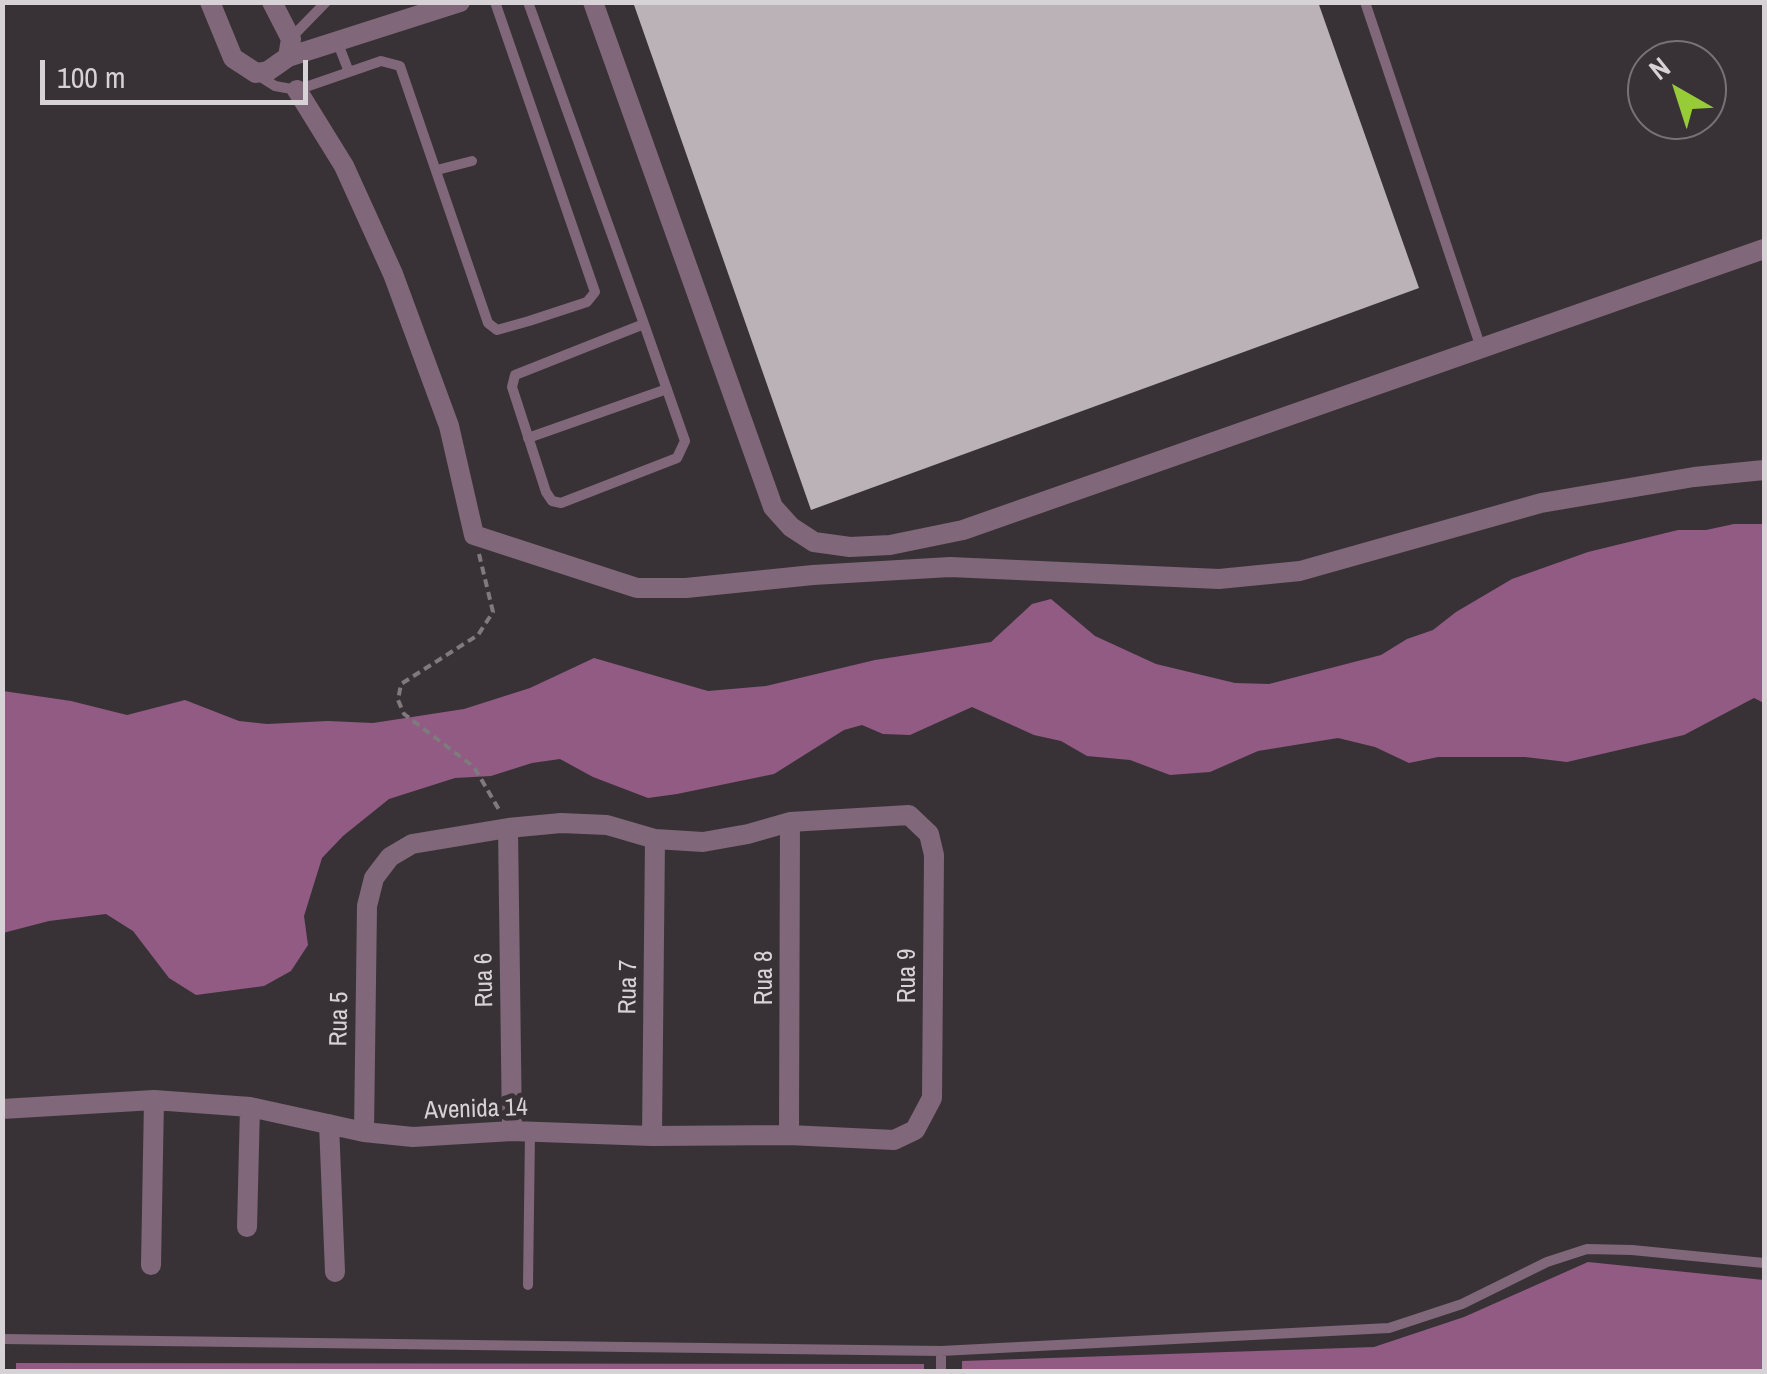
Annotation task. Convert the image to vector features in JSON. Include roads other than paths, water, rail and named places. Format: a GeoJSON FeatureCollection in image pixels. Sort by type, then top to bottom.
{"type":"FeatureCollection","features":[{"type":"Feature","properties":{"kind":"street"},"geometry":{"type":"LineString","coordinates":[[210,2],[232,58],[256,74],[268,71],[289,48],[337,40],[460,2]]}},
{"type":"Feature","properties":{"kind":"street"},"geometry":{"type":"LineString","coordinates":[[272,2],[289,48]]}},
{"type":"Feature","properties":{"kind":"street"},"geometry":{"type":"LineString","coordinates":[[593,2],[774,507],[791,527],[814,542],[850,547],[890,545],[963,530],[1764,249]]}},
{"type":"Feature","properties":{"kind":"street"},"geometry":{"type":"LineString","coordinates":[[298,90],[344,166],[392,274],[450,426],[474,535],[637,588],[686,588],[950,567],[1219,579],[1300,571],[1541,504],[1694,477],[1764,470]]}},
{"type":"Feature","properties":{"kind":"street","name":"Rua 9"},"geometry":{"type":"LineString","coordinates":[[790,822],[909,815],[929,834],[934,855],[932,1098]]}},
{"type":"Feature","properties":{"kind":"street"},"geometry":{"type":"LineString","coordinates":[[508,828],[561,823],[606,825],[655,838],[702,842],[790,822]]}},
{"type":"Feature","properties":{"kind":"street","name":"Rua 8"},"geometry":{"type":"LineString","coordinates":[[789,1135],[790,822]]}},
{"type":"Feature","properties":{"kind":"street","name":"Rua 5"},"geometry":{"type":"LineString","coordinates":[[364,1132],[367,906],[374,878],[390,857],[412,844],[508,828]]}},
{"type":"Feature","properties":{"kind":"street","name":"Rua 6"},"geometry":{"type":"LineString","coordinates":[[508,828],[521,1132]]}},
{"type":"Feature","properties":{"kind":"street","name":"Rua 7"},"geometry":{"type":"LineString","coordinates":[[652,1136],[655,838]]}},
{"type":"Feature","properties":{"kind":"street","name":"Avenida 14"},"geometry":{"type":"LineString","coordinates":[[2,1109],[154,1100],[250,1106],[364,1132],[413,1137],[521,1132],[894,1140],[915,1130],[932,1098]]}},
{"type":"Feature","properties":{"kind":"street"},"geometry":{"type":"LineString","coordinates":[[150,1264],[154,1100]]}},
{"type":"Feature","properties":{"kind":"street"},"geometry":{"type":"LineString","coordinates":[[246,1226],[250,1106]]}},
{"type":"Feature","properties":{"kind":"street"},"geometry":{"type":"LineString","coordinates":[[329,1124],[335,1272]]}},
{"type":"Feature","properties":{"kind":"lane"},"geometry":{"type":"LineString","coordinates":[[289,48],[326,2]]}},
{"type":"Feature","properties":{"kind":"lane"},"geometry":{"type":"LineString","coordinates":[[256,74],[276,86],[298,90],[381,61],[400,66],[493,328],[529,321],[592,297],[594,285],[495,2]]}},
{"type":"Feature","properties":{"kind":"lane"},"geometry":{"type":"LineString","coordinates":[[528,2],[644,324],[666,388],[686,441],[677,458],[561,504],[552,501],[512,387],[514,375],[644,324]]}},
{"type":"Feature","properties":{"kind":"lane"},"geometry":{"type":"LineString","coordinates":[[1364,2],[1481,349]]}},
{"type":"Feature","properties":{"kind":"lane"},"geometry":{"type":"LineString","coordinates":[[337,40],[350,72]]}},
{"type":"Feature","properties":{"kind":"lane"},"geometry":{"type":"LineString","coordinates":[[436,170],[472,160]]}},
{"type":"Feature","properties":{"kind":"lane"},"geometry":{"type":"LineString","coordinates":[[528,438],[666,388]]}},
{"type":"Feature","properties":{"kind":"lane"},"geometry":{"type":"LineString","coordinates":[[521,1132],[528,1285]]}},
{"type":"Feature","properties":{"kind":"lane"},"geometry":{"type":"LineString","coordinates":[[2,1339],[941,1352],[1389,1328],[1462,1304],[1547,1262],[1587,1249],[1764,1262]]}},
{"type":"Feature","properties":{"kind":"lane"},"geometry":{"type":"LineString","coordinates":[[941,1352],[941,1372]]}}]}
